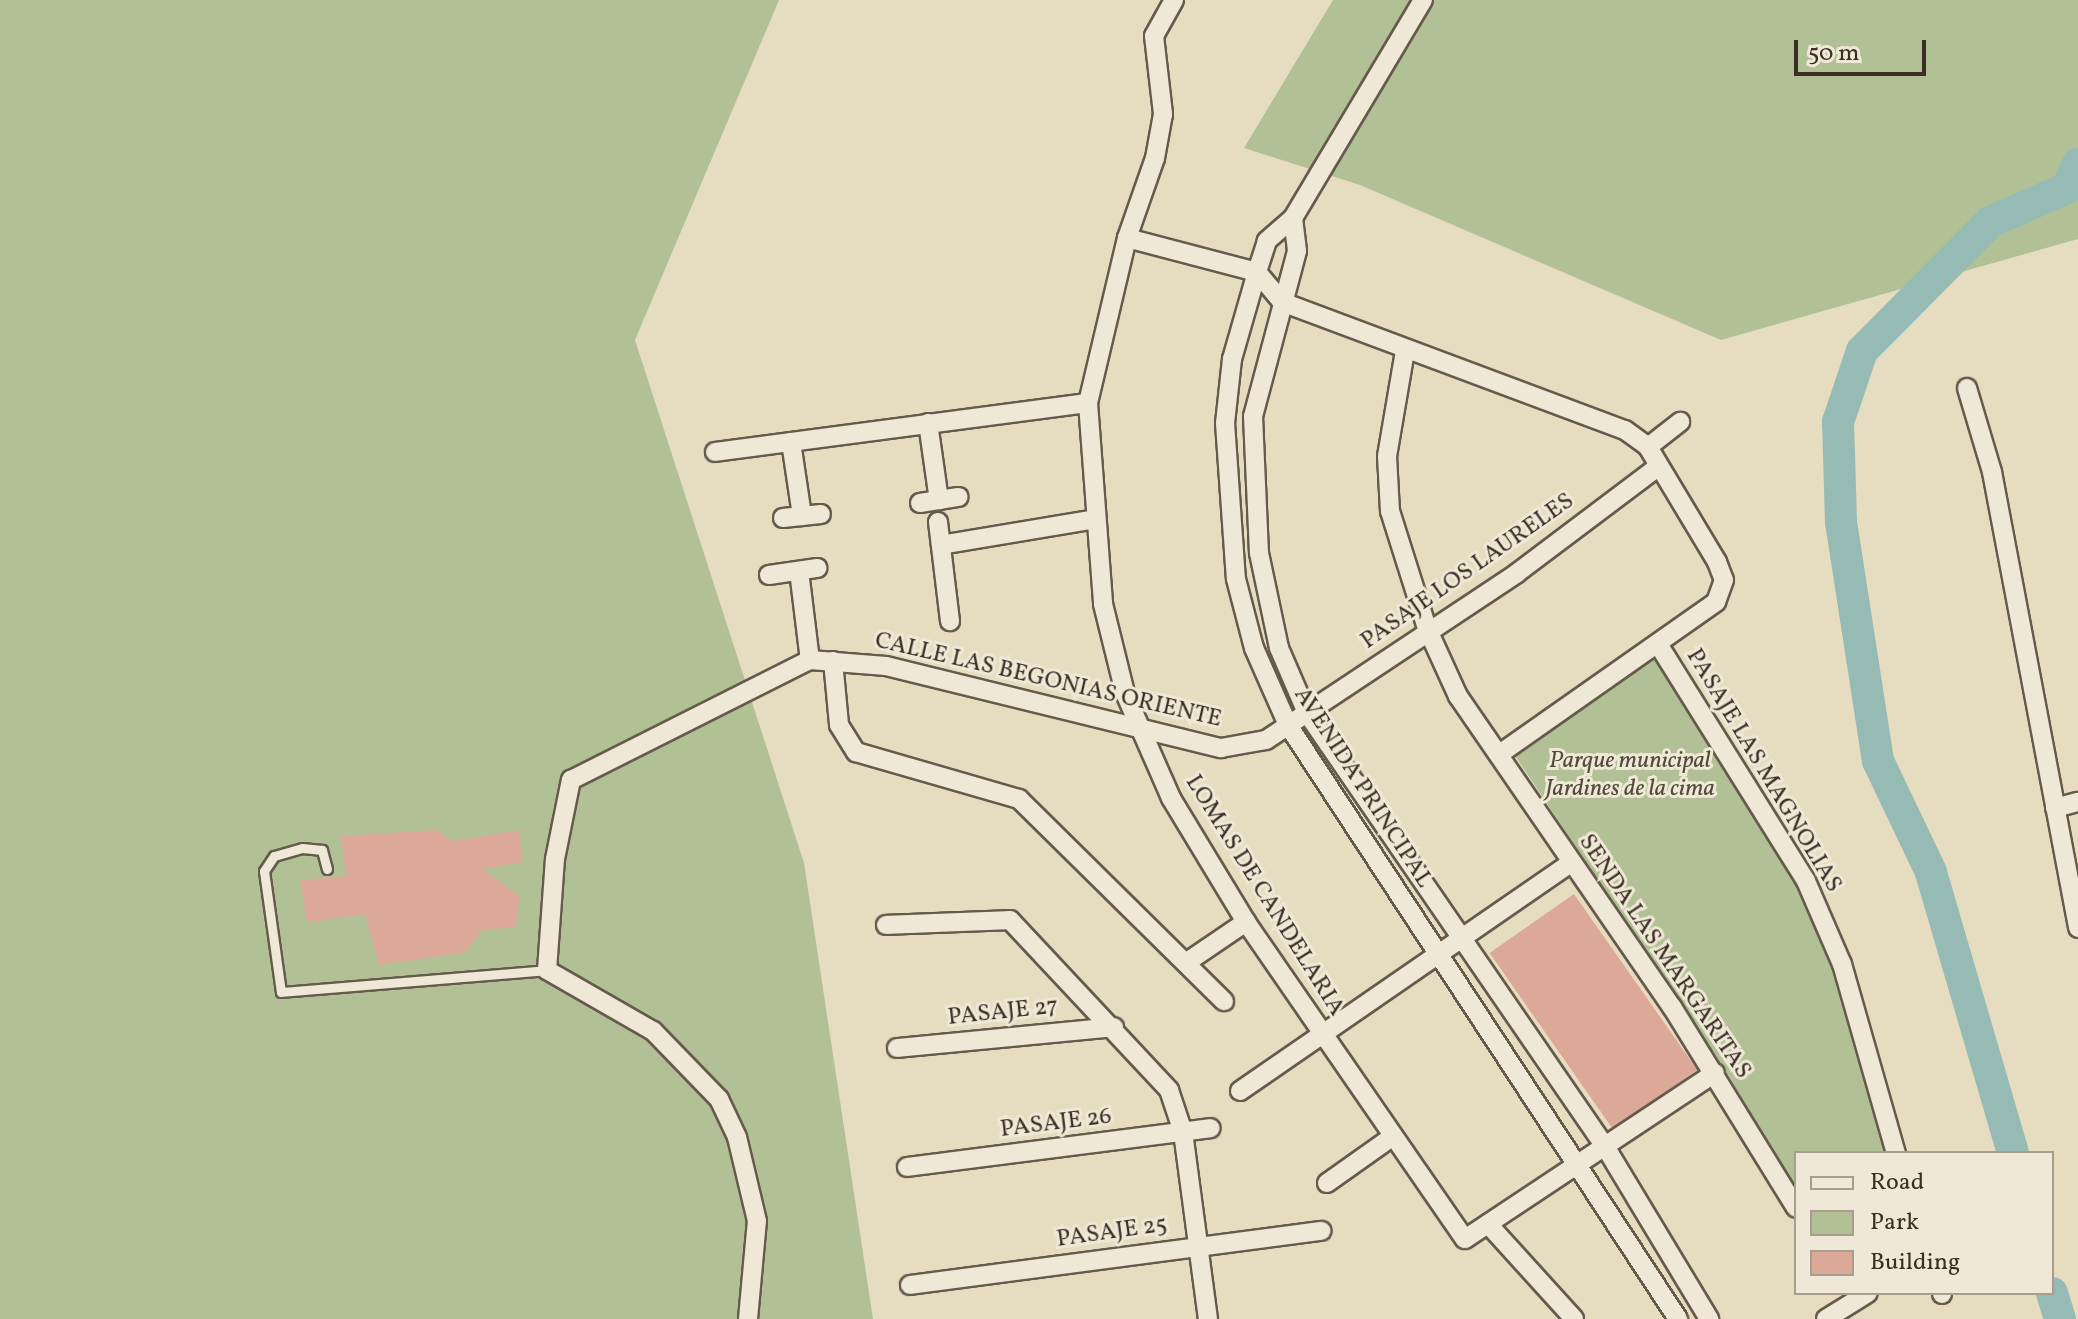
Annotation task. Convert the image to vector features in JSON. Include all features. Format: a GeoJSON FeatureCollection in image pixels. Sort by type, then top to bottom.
{"type":"FeatureCollection","features":[{"type":"Feature","properties":{"kind":"street","name":"LOMAS DE CANDELARIA"},"geometry":{"type":"LineString","coordinates":[[1174,0],[1154,36],[1163,114],[1155,158],[1127,238],[1088,403],[1091,520],[1103,604],[1125,693],[1144,728],[1171,798],[1246,922],[1465,1239],[1715,1073]]}},
{"type":"Feature","properties":{"kind":"street"},"geometry":{"type":"LineString","coordinates":[[1293,218],[1423,0]]}},
{"type":"Feature","properties":{"kind":"street","name":"AVENIDA PRINCIPAL"},"geometry":{"type":"LineString","coordinates":[[1293,218],[1267,241],[1232,359],[1225,469],[1236,579],[1254,648],[1288,725],[1678,1319]]}},
{"type":"Feature","properties":{"kind":"street","name":"AVENIDA PRINCIPAL"},"geometry":{"type":"LineString","coordinates":[[1293,218],[1297,251],[1262,361],[1253,463],[1266,589],[1279,648],[1307,713],[1465,936],[1606,1148],[1709,1319]]}},
{"type":"Feature","properties":{"kind":"street"},"geometry":{"type":"LineString","coordinates":[[1127,238],[1257,272],[1282,302],[1405,351],[1625,430],[1648,447],[1655,469],[1724,580],[1716,602],[1500,754]]}},
{"type":"Feature","properties":{"kind":"street","name":"SENDA LAS MARGARITAS"},"geometry":{"type":"LineString","coordinates":[[1405,351],[1387,456],[1390,511],[1427,628],[1458,696],[1715,1073],[1794,1205]]}},
{"type":"Feature","properties":{"kind":"street"},"geometry":{"type":"LineString","coordinates":[[1967,388],[1992,472],[2078,928]]}},
{"type":"Feature","properties":{"kind":"street"},"geometry":{"type":"LineString","coordinates":[[715,452],[1088,403]]}},
{"type":"Feature","properties":{"kind":"street"},"geometry":{"type":"LineString","coordinates":[[1648,447],[1680,422]]}},
{"type":"Feature","properties":{"kind":"street"},"geometry":{"type":"LineString","coordinates":[[928,423],[939,500]]}},
{"type":"Feature","properties":{"kind":"street"},"geometry":{"type":"LineString","coordinates":[[791,442],[802,516]]}},
{"type":"Feature","properties":{"kind":"street","name":"PASAJE LOS LAURELES"},"geometry":{"type":"LineString","coordinates":[[1307,713],[1427,628],[1517,573],[1655,469]]}},
{"type":"Feature","properties":{"kind":"street"},"geometry":{"type":"LineString","coordinates":[[920,503],[959,497]]}},
{"type":"Feature","properties":{"kind":"street"},"geometry":{"type":"LineString","coordinates":[[941,545],[1091,520]]}},
{"type":"Feature","properties":{"kind":"street"},"geometry":{"type":"LineString","coordinates":[[938,522],[950,621]]}},
{"type":"Feature","properties":{"kind":"street"},"geometry":{"type":"LineString","coordinates":[[769,575],[808,570],[810,660]]}},
{"type":"Feature","properties":{"kind":"street","name":"PASAJE LAS MAGNOLIAS"},"geometry":{"type":"LineString","coordinates":[[1658,644],[1806,881],[1842,964],[1895,1151]]}},
{"type":"Feature","properties":{"kind":"street","name":"CALLE LAS BEGONIAS ORIENTE"},"geometry":{"type":"LineString","coordinates":[[547,970],[555,859],[571,780],[810,660],[886,666],[1221,748],[1266,740],[1307,713]]}},
{"type":"Feature","properties":{"kind":"street"},"geometry":{"type":"LineString","coordinates":[[833,661],[839,725],[856,752],[1019,799],[1190,960],[1224,1001]]}},
{"type":"Feature","properties":{"kind":"street"},"geometry":{"type":"LineString","coordinates":[[2055,808],[2078,802]]}},
{"type":"Feature","properties":{"kind":"street"},"geometry":{"type":"LineString","coordinates":[[1240,1091],[1570,863]]}},
{"type":"Feature","properties":{"kind":"street"},"geometry":{"type":"LineString","coordinates":[[886,925],[1010,920],[1114,1027],[1169,1090],[1183,1132],[1208,1319]]}},
{"type":"Feature","properties":{"kind":"street"},"geometry":{"type":"LineString","coordinates":[[1190,960],[1246,922]]}},
{"type":"Feature","properties":{"kind":"street"},"geometry":{"type":"LineString","coordinates":[[547,970],[653,1031],[719,1099],[737,1137],[757,1221],[748,1319]]}},
{"type":"Feature","properties":{"kind":"street","name":"PASAJE 27"},"geometry":{"type":"LineString","coordinates":[[897,1048],[1114,1027]]}},
{"type":"Feature","properties":{"kind":"street","name":"PASAJE 26"},"geometry":{"type":"LineString","coordinates":[[907,1167],[1211,1128]]}},
{"type":"Feature","properties":{"kind":"street"},"geometry":{"type":"LineString","coordinates":[[1327,1183],[1392,1137]]}},
{"type":"Feature","properties":{"kind":"street"},"geometry":{"type":"LineString","coordinates":[[1488,1224],[1574,1319]]}},
{"type":"Feature","properties":{"kind":"street","name":"PASAJE 25"},"geometry":{"type":"LineString","coordinates":[[910,1285],[1321,1231]]}},
{"type":"Feature","properties":{"kind":"street"},"geometry":{"type":"LineString","coordinates":[[1826,1319],[1850,1305]]}},
{"type":"Feature","properties":{"kind":"lane"},"geometry":{"type":"LineString","coordinates":[[327,869],[322,850],[302,848],[274,856],[264,871],[281,992],[547,970]]}},
{"type":"Feature","properties":{"kind":"green space"},"geometry":{"type":"Polygon","coordinates":[[[0,0],[779,0],[635,340],[804,863],[873,1319],[0,1319],[0,0]]]}},
{"type":"Feature","properties":{"kind":"green space"},"geometry":{"type":"Polygon","coordinates":[[[1333,0],[2078,0],[2078,239],[1721,340],[1360,185],[1244,148],[1333,0]]]}},
{"type":"Feature","properties":{"kind":"green space","name":"Parque municipal Jardines de la cima"},"geometry":{"type":"Polygon","coordinates":[[[1655,655],[1794,880],[1839,984],[1887,1151],[1794,1151],[1794,1190],[1730,1078],[1514,754],[1655,655]]]}},
{"type":"Feature","properties":{"kind":"building"},"geometry":{"type":"Polygon","coordinates":[[[436,830],[452,841],[519,830],[523,862],[482,869],[520,896],[515,927],[482,930],[466,952],[379,965],[365,914],[307,922],[300,880],[346,876],[341,836],[436,830]]]}},
{"type":"Feature","properties":{"kind":"building"},"geometry":{"type":"Polygon","coordinates":[[[1574,894],[1697,1070],[1613,1129],[1490,953],[1574,894]]]}},
{"type":"Feature","properties":{"kind":"waterway"},"geometry":{"type":"LineString","coordinates":[[2012,1151],[1931,872],[1878,761],[1841,522],[1838,422],[1862,351],[1990,222],[2067,188],[2078,163]]}},
{"type":"Feature","properties":{"kind":"waterway"},"geometry":{"type":"LineString","coordinates":[[2053,1295],[2060,1319]]}}]}
